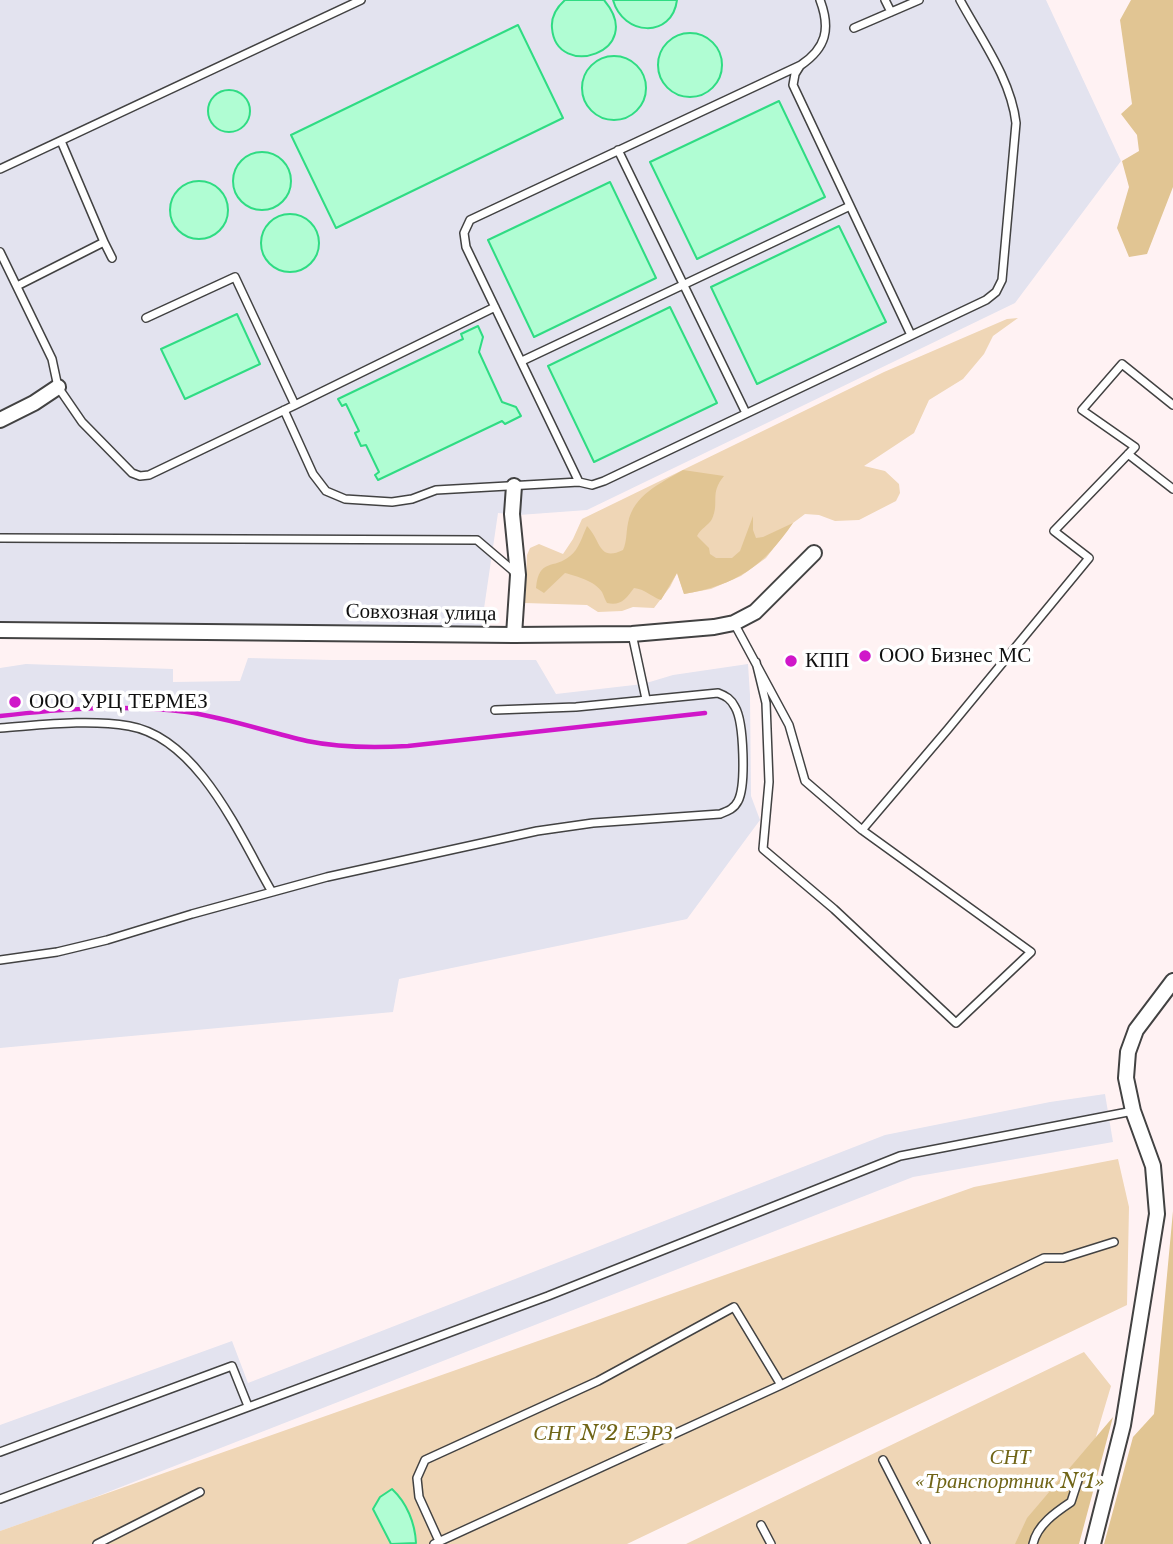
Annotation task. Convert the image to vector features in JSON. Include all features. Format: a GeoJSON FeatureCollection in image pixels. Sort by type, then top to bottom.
{"type":"FeatureCollection","features":[{"type":"Feature","properties":{"kind":"street"},"geometry":{"type":"LineString","coordinates":[[0,420],[58,387]]}},
{"type":"Feature","properties":{"kind":"street"},"geometry":{"type":"LineString","coordinates":[[514,486],[512,514],[517,575],[514,635]]}},
{"type":"Feature","properties":{"kind":"street","name":"Совхозная улица"},"geometry":{"type":"LineString","coordinates":[[0,630],[514,635],[632,634],[714,627],[734,623],[755,612],[814,553]]}},
{"type":"Feature","properties":{"kind":"street"},"geometry":{"type":"LineString","coordinates":[[1093,1544],[1124,1425],[1157,1214],[1153,1166],[1133,1111],[1126,1078],[1128,1052],[1136,1030],[1173,981]]}},
{"type":"Feature","properties":{"kind":"lane"},"geometry":{"type":"LineString","coordinates":[[0,169],[361,0]]}},
{"type":"Feature","properties":{"kind":"lane"},"geometry":{"type":"LineString","coordinates":[[579,482],[466,247],[464,233],[470,220],[801,65],[815,55],[823,44],[825,26],[820,0]]}},
{"type":"Feature","properties":{"kind":"lane"},"geometry":{"type":"LineString","coordinates":[[885,0],[891,12]]}},
{"type":"Feature","properties":{"kind":"lane"},"geometry":{"type":"LineString","coordinates":[[854,28],[919,0]]}},
{"type":"Feature","properties":{"kind":"lane"},"geometry":{"type":"LineString","coordinates":[[284,410],[313,474],[326,491],[345,499],[392,502],[412,499],[436,490],[579,482],[592,485],[986,300],[996,292],[1002,280],[1016,123],[1014,104],[1005,84],[960,0]]}},
{"type":"Feature","properties":{"kind":"lane"},"geometry":{"type":"LineString","coordinates":[[801,65],[795,74],[793,85],[911,335]]}},
{"type":"Feature","properties":{"kind":"lane"},"geometry":{"type":"LineString","coordinates":[[770,79],[782,79],[793,85]]}},
{"type":"Feature","properties":{"kind":"lane"},"geometry":{"type":"LineString","coordinates":[[61,141],[112,258]]}},
{"type":"Feature","properties":{"kind":"lane"},"geometry":{"type":"LineString","coordinates":[[618,150],[746,413]]}},
{"type":"Feature","properties":{"kind":"lane"},"geometry":{"type":"LineString","coordinates":[[522,360],[850,206]]}},
{"type":"Feature","properties":{"kind":"lane"},"geometry":{"type":"LineString","coordinates":[[17,286],[104,242]]}},
{"type":"Feature","properties":{"kind":"lane"},"geometry":{"type":"LineString","coordinates":[[0,252],[52,359],[58,387],[82,422],[132,473],[140,476],[158,471],[495,307]]}},
{"type":"Feature","properties":{"kind":"lane"},"geometry":{"type":"LineString","coordinates":[[146,318],[235,277],[295,405]]}},
{"type":"Feature","properties":{"kind":"lane"},"geometry":{"type":"LineString","coordinates":[[862,830],[1089,558],[1054,531],[1135,447],[1082,410],[1122,364],[1173,405]]}},
{"type":"Feature","properties":{"kind":"lane"},"geometry":{"type":"LineString","coordinates":[[1128,454],[1173,489]]}},
{"type":"Feature","properties":{"kind":"lane"},"geometry":{"type":"LineString","coordinates":[[0,538],[477,540],[517,575]]}},
{"type":"Feature","properties":{"kind":"lane"},"geometry":{"type":"LineString","coordinates":[[734,623],[756,662],[789,725],[805,781],[862,830],[1031,952],[956,1023],[834,909],[763,849],[769,782],[766,703],[756,662]]}},
{"type":"Feature","properties":{"kind":"lane"},"geometry":{"type":"LineString","coordinates":[[632,634],[646,699]]}},
{"type":"Feature","properties":{"kind":"lane"},"geometry":{"type":"LineString","coordinates":[[0,960],[57,952],[107,940],[340,874],[537,831],[593,823],[720,814],[731,810],[738,802],[742,776],[740,726],[735,706],[728,697],[718,693],[576,707],[495,710]]}},
{"type":"Feature","properties":{"kind":"lane"},"geometry":{"type":"LineString","coordinates":[[0,728],[100,724],[130,726],[151,733],[171,745],[193,764],[210,784],[272,892]]}},
{"type":"Feature","properties":{"kind":"lane"},"geometry":{"type":"LineString","coordinates":[[0,1499],[548,1296],[900,1156],[1133,1111]]}},
{"type":"Feature","properties":{"kind":"lane"},"geometry":{"type":"LineString","coordinates":[[781,1385],[734,1307],[597,1381],[425,1460],[418,1478],[419,1497],[436,1543],[781,1385],[1044,1258],[1063,1258],[1114,1242]]}},
{"type":"Feature","properties":{"kind":"lane"},"geometry":{"type":"LineString","coordinates":[[0,1452],[232,1366],[248,1406]]}},
{"type":"Feature","properties":{"kind":"lane"},"geometry":{"type":"LineString","coordinates":[[883,1460],[926,1544]]}},
{"type":"Feature","properties":{"kind":"lane"},"geometry":{"type":"LineString","coordinates":[[1033,1544],[1035,1536],[1054,1513],[1071,1502],[1080,1474]]}},
{"type":"Feature","properties":{"kind":"lane"},"geometry":{"type":"LineString","coordinates":[[97,1544],[200,1492]]}},
{"type":"Feature","properties":{"kind":"lane"},"geometry":{"type":"LineString","coordinates":[[761,1525],[771,1544]]}},
{"type":"Feature","properties":{"kind":"shaded area"},"geometry":{"type":"Polygon","coordinates":[[[0,0],[1046,0],[1121,161],[1015,303],[587,510],[519,515],[498,513],[481,629],[0,623],[0,0]]]}},
{"type":"Feature","properties":{"kind":"shaded area"},"geometry":{"type":"Polygon","coordinates":[[[565,0],[604,0],[615,18],[615,34],[608,46],[596,53],[582,56],[568,53],[557,44],[552,20],[565,0]]]}},
{"type":"Feature","properties":{"kind":"shaded area"},"geometry":{"type":"Polygon","coordinates":[[[613,0],[677,0],[673,13],[666,22],[647,28],[627,21],[618,12],[613,0]]]}},
{"type":"Feature","properties":{"kind":"shaded area"},"geometry":{"type":"Polygon","coordinates":[[[1131,0],[1173,0],[1173,187],[1147,254],[1129,257],[1117,228],[1129,187],[1122,161],[1139,151],[1137,135],[1121,114],[1132,104],[1120,20],[1131,0]]]}},
{"type":"Feature","properties":{"kind":"shaded area"},"geometry":{"type":"Polygon","coordinates":[[[518,25],[563,118],[336,228],[291,135],[518,25]]]}},
{"type":"Feature","properties":{"kind":"shaded area"},"geometry":{"type":"Polygon","coordinates":[[[690,33],[708,39],[716,47],[722,65],[716,83],[708,91],[690,97],[672,91],[664,83],[658,65],[664,47],[672,39],[690,33]]]}},
{"type":"Feature","properties":{"kind":"shaded area"},"geometry":{"type":"Polygon","coordinates":[[[614,56],[632,62],[640,70],[646,88],[640,106],[632,114],[614,120],[596,114],[588,106],[582,88],[588,70],[596,62],[614,56]]]}},
{"type":"Feature","properties":{"kind":"shaded area"},"geometry":{"type":"Polygon","coordinates":[[[229,90],[244,96],[250,111],[244,126],[229,132],[214,126],[208,111],[214,96],[229,90]]]}},
{"type":"Feature","properties":{"kind":"shaded area"},"geometry":{"type":"Polygon","coordinates":[[[779,101],[825,197],[697,259],[650,162],[779,101]]]}},
{"type":"Feature","properties":{"kind":"shaded area"},"geometry":{"type":"Polygon","coordinates":[[[256,152],[268,152],[278,156],[287,165],[291,187],[283,202],[268,210],[256,210],[246,206],[237,197],[233,187],[233,175],[237,165],[246,156],[256,152]]]}},
{"type":"Feature","properties":{"kind":"shaded area"},"geometry":{"type":"Polygon","coordinates":[[[193,181],[205,181],[215,185],[224,194],[228,216],[220,231],[205,239],[193,239],[183,235],[174,226],[170,216],[170,204],[174,194],[183,185],[193,181]]]}},
{"type":"Feature","properties":{"kind":"shaded area"},"geometry":{"type":"Polygon","coordinates":[[[610,182],[656,278],[534,337],[488,240],[610,182]]]}},
{"type":"Feature","properties":{"kind":"shaded area"},"geometry":{"type":"Polygon","coordinates":[[[284,214],[296,214],[306,218],[315,227],[319,249],[311,264],[296,272],[284,272],[274,268],[265,259],[261,249],[261,237],[265,227],[274,218],[284,214]]]}},
{"type":"Feature","properties":{"kind":"shaded area"},"geometry":{"type":"Polygon","coordinates":[[[839,226],[886,322],[757,384],[711,287],[839,226]]]}},
{"type":"Feature","properties":{"kind":"shaded area"},"geometry":{"type":"Polygon","coordinates":[[[670,307],[717,403],[594,462],[548,366],[670,307]]]}},
{"type":"Feature","properties":{"kind":"shaded area"},"geometry":{"type":"Polygon","coordinates":[[[237,314],[260,364],[185,399],[161,349],[237,314]]]}},
{"type":"Feature","properties":{"kind":"shaded area"},"geometry":{"type":"Polygon","coordinates":[[[478,326],[483,337],[479,352],[502,402],[516,407],[521,416],[505,424],[502,421],[378,480],[375,475],[379,472],[366,445],[361,446],[355,433],[359,431],[346,404],[342,406],[338,399],[463,339],[461,334],[478,326]]]}},
{"type":"Feature","properties":{"kind":"shaded area"},"geometry":{"type":"Polygon","coordinates":[[[683,470],[724,476],[717,488],[712,519],[697,536],[716,558],[732,558],[740,551],[753,516],[756,538],[793,523],[771,551],[747,572],[702,590],[684,594],[677,573],[661,600],[634,588],[623,601],[607,603],[595,585],[565,573],[544,593],[536,588],[540,572],[573,553],[587,526],[604,551],[615,553],[623,550],[628,523],[636,504],[657,485],[683,470]]]}},
{"type":"Feature","properties":{"kind":"shaded area"},"geometry":{"type":"Polygon","coordinates":[[[248,658],[536,660],[556,694],[643,684],[673,675],[748,664],[751,796],[760,820],[687,919],[399,979],[393,1012],[0,1048],[0,668],[26,664],[173,669],[173,682],[240,681],[248,658]]]}},
{"type":"Feature","properties":{"kind":"shaded area"},"geometry":{"type":"Polygon","coordinates":[[[1105,1094],[1113,1142],[913,1177],[80,1503],[0,1531],[0,1425],[232,1341],[248,1383],[885,1135],[1050,1102],[1105,1094]]]}},
{"type":"Feature","properties":{"kind":"shaded area"},"geometry":{"type":"Polygon","coordinates":[[[1173,1211],[1173,1544],[1104,1544],[1133,1437],[1154,1414],[1173,1211]]]}},
{"type":"Feature","properties":{"kind":"shaded area"},"geometry":{"type":"Polygon","coordinates":[[[1113,1417],[1079,1544],[1015,1544],[1027,1518],[1113,1417]]]}},
{"type":"Feature","properties":{"kind":"shaded area"},"geometry":{"type":"Polygon","coordinates":[[[392,1489],[409,1514],[416,1543],[391,1544],[373,1509],[380,1497],[392,1489]]]}},
{"type":"Feature","properties":{"kind":"green space"},"geometry":{"type":"Polygon","coordinates":[[[1018,318],[993,336],[984,354],[963,379],[929,400],[914,433],[864,466],[885,471],[899,484],[900,493],[896,501],[859,520],[835,521],[819,515],[805,514],[793,523],[766,558],[741,576],[711,589],[684,594],[677,573],[654,608],[633,607],[622,611],[598,612],[587,605],[525,603],[527,555],[530,548],[539,544],[563,554],[582,519],[884,372],[1007,319],[1018,318]]]}},
{"type":"Feature","properties":{"kind":"green space","name":"СНТ №2 ЕЭРЗ"},"geometry":{"type":"Polygon","coordinates":[[[1118,1159],[1129,1207],[1127,1305],[627,1544],[0,1544],[0,1531],[974,1187],[1118,1159]]]}},
{"type":"Feature","properties":{"kind":"green space","name":"СНТ «Транспортник №1»"},"geometry":{"type":"Polygon","coordinates":[[[1084,1352],[1111,1386],[1064,1544],[686,1544],[1084,1352]]]}},
{"type":"Feature","properties":{"kind":"railway"},"geometry":{"type":"LineString","coordinates":[[0,716],[94,708],[141,708],[187,712],[307,741],[370,747],[408,746],[705,713]]}},
{"type":"Feature","properties":{"kind":"place","name":"ООО Бизнес МС"},"geometry":{"type":"Point","coordinates":[865,656]}},
{"type":"Feature","properties":{"kind":"place","name":"КПП"},"geometry":{"type":"Point","coordinates":[791,661]}},
{"type":"Feature","properties":{"kind":"place","name":"ООО УРЦ ТЕРМЕЗ"},"geometry":{"type":"Point","coordinates":[15,702]}}]}
